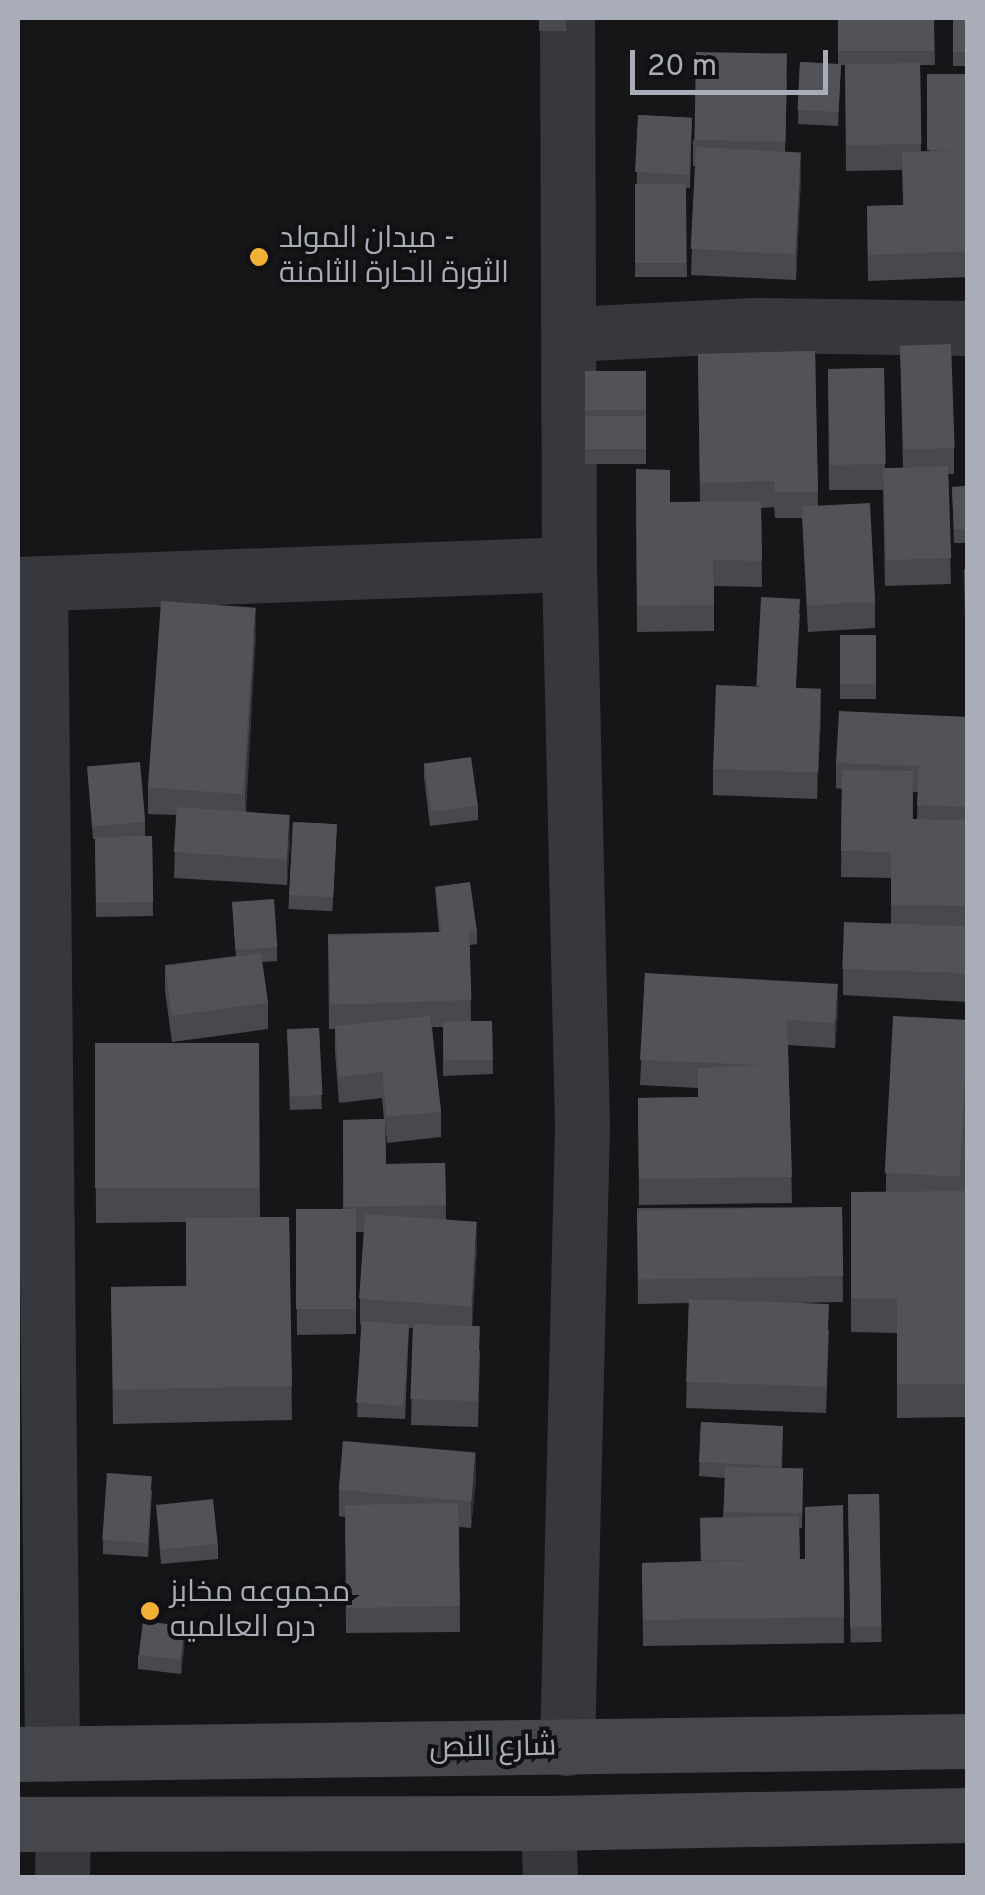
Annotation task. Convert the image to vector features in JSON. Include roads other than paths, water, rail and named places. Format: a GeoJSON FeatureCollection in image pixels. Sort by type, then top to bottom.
{"type":"FeatureCollection","features":[{"type":"Feature","properties":{"kind":"main road","name":"شارع النص"},"geometry":{"type":"LineString","coordinates":[[35,1754],[968,1741]]}},
{"type":"Feature","properties":{"kind":"main road"},"geometry":{"type":"LineString","coordinates":[[48,1842],[548,1823],[968,1816]]}},
{"type":"Feature","properties":{"kind":"street"},"geometry":{"type":"LineString","coordinates":[[566,1748],[582,1126],[568,564],[567,18]]}},
{"type":"Feature","properties":{"kind":"street"},"geometry":{"type":"LineString","coordinates":[[570,334],[754,325],[968,328]]}},
{"type":"Feature","properties":{"kind":"street"},"geometry":{"type":"LineString","coordinates":[[35,1754],[29,583],[568,564]]}},
{"type":"Feature","properties":{"kind":"street"},"geometry":{"type":"LineString","coordinates":[[548,1823],[550,1878]]}},
{"type":"Feature","properties":{"kind":"place","name":"ميدان المولد - الثورة الحارة الثامنة"},"geometry":{"type":"Point","coordinates":[259,257]}},
{"type":"Feature","properties":{"kind":"place","name":"مجموعه مخابز دره العالميه"},"geometry":{"type":"Point","coordinates":[150,1611]}}]}
